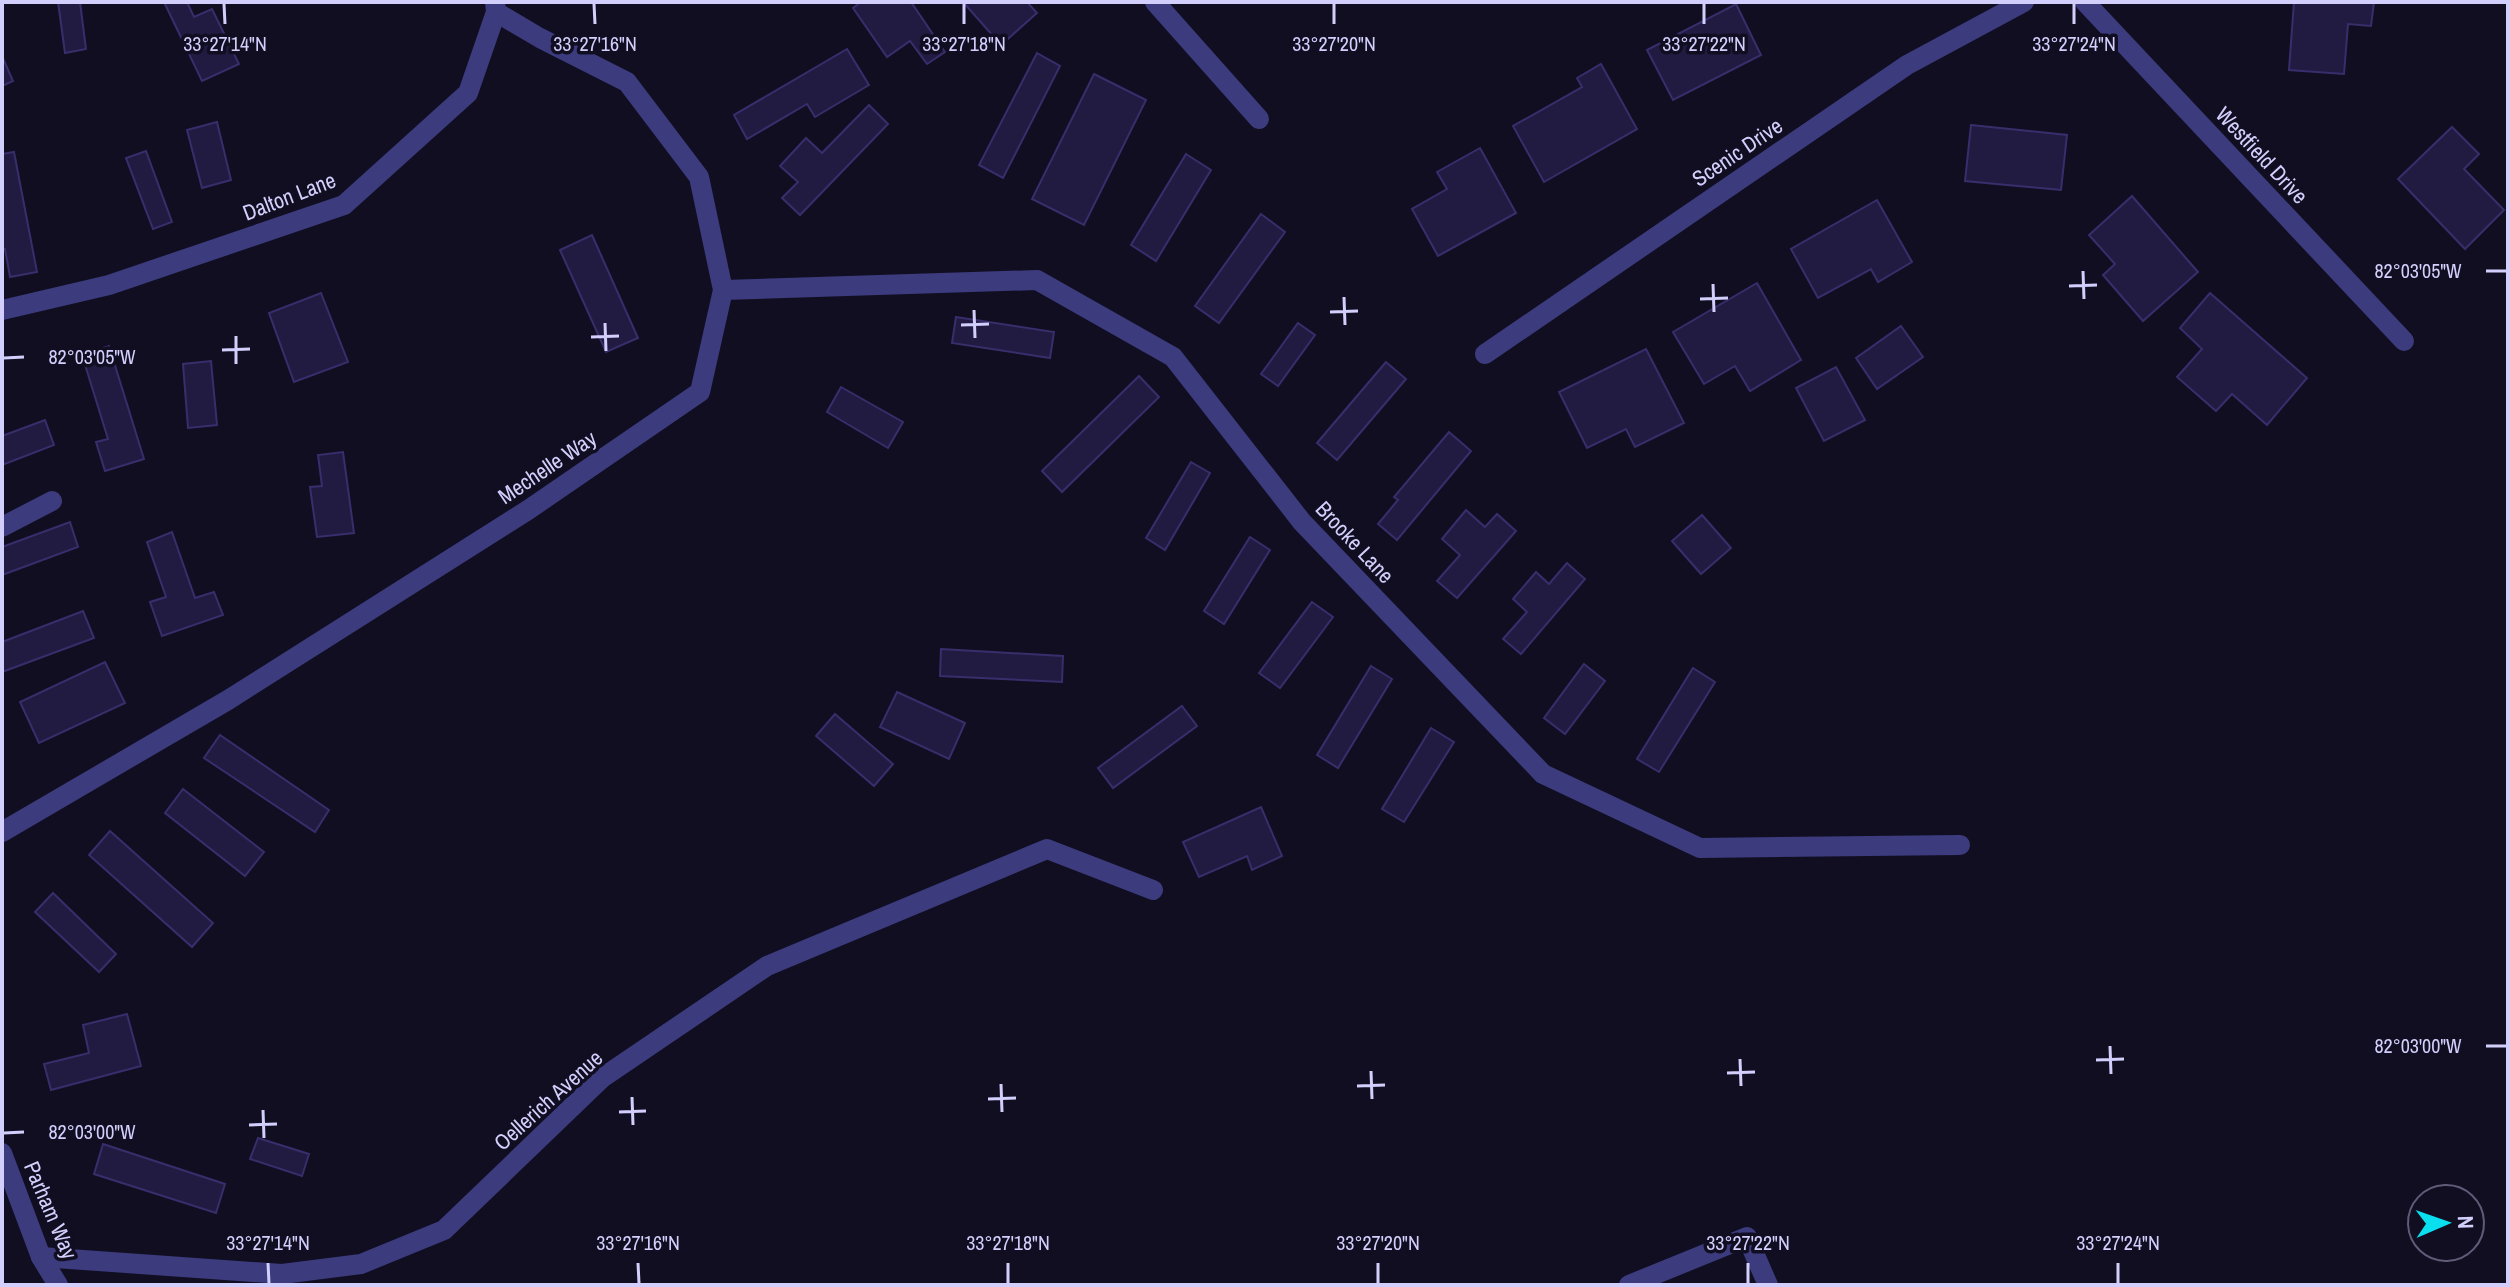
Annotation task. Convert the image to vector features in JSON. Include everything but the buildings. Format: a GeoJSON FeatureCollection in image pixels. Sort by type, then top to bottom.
{"type":"FeatureCollection","features":[{"type":"Feature","properties":{"kind":"street"},"geometry":{"type":"LineString","coordinates":[[1155,2],[1259,119]]}},
{"type":"Feature","properties":{"kind":"street","name":"Scenic Drive"},"geometry":{"type":"LineString","coordinates":[[1485,354],[1907,65],[2024,2]]}},
{"type":"Feature","properties":{"kind":"street","name":"Westfield Drive"},"geometry":{"type":"LineString","coordinates":[[2085,2],[2404,341]]}},
{"type":"Feature","properties":{"kind":"street","name":"Mechelle Way"},"geometry":{"type":"LineString","coordinates":[[2,832],[241,692],[528,510],[700,392],[723,290],[699,177],[627,82],[540,38],[495,7]]}},
{"type":"Feature","properties":{"kind":"street","name":"Dalton Lane"},"geometry":{"type":"LineString","coordinates":[[2,310],[109,285],[344,205],[468,93],[495,7]]}},
{"type":"Feature","properties":{"kind":"street","name":"Brooke Lane"},"geometry":{"type":"LineString","coordinates":[[723,290],[1037,280],[1173,357],[1302,522],[1543,774],[1700,848],[1960,845]]}},
{"type":"Feature","properties":{"kind":"street"},"geometry":{"type":"LineString","coordinates":[[2,527],[52,501]]}},
{"type":"Feature","properties":{"kind":"street","name":"Oellerich Avenue"},"geometry":{"type":"LineString","coordinates":[[41,1257],[282,1274],[361,1264],[444,1230],[602,1078],[767,966],[1047,849],[1153,890]]}},
{"type":"Feature","properties":{"kind":"street","name":"Parham Way"},"geometry":{"type":"LineString","coordinates":[[2,1153],[41,1257],[58,1285]]}},
{"type":"Feature","properties":{"kind":"street"},"geometry":{"type":"LineString","coordinates":[[1629,1285],[1747,1237],[1768,1285]]}}]}
